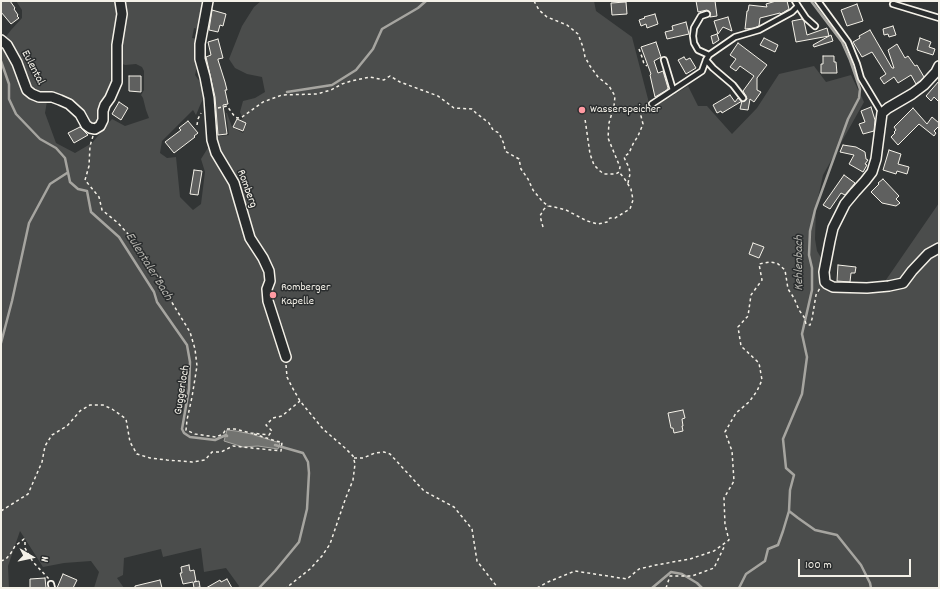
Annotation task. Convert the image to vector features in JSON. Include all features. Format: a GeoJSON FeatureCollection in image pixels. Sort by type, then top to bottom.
{"type":"FeatureCollection","features":[{"type":"Feature","properties":{"kind":"street"},"geometry":{"type":"LineString","coordinates":[[95,129],[100,126],[103,120],[105,105],[117,82],[117,45],[122,14],[120,1]]}},
{"type":"Feature","properties":{"kind":"street","name":"Romberg"},"geometry":{"type":"LineString","coordinates":[[208,1],[200,44],[200,59],[205,77],[212,140],[216,153],[234,183],[250,238],[263,258],[269,271],[270,281],[267,289],[268,301],[286,357]]}},
{"type":"Feature","properties":{"kind":"street","name":"Eulental"},"geometry":{"type":"LineString","coordinates":[[1,40],[7,45],[17,63],[27,90],[39,97],[52,97],[69,104],[80,114],[86,125],[95,129]]}},
{"type":"Feature","properties":{"kind":"street"},"geometry":{"type":"LineString","coordinates":[[938,71],[924,85],[882,113],[876,159],[872,172],[845,204],[833,228],[824,272],[825,282],[833,287],[867,288],[903,283],[928,254],[939,248]]}},
{"type":"Feature","properties":{"kind":"lane"},"geometry":{"type":"LineString","coordinates":[[818,1],[848,42],[861,78],[882,113]]}},
{"type":"Feature","properties":{"kind":"lane"},"geometry":{"type":"LineString","coordinates":[[652,104],[702,71],[709,55],[735,37],[759,30],[788,15],[792,12],[797,3],[806,18],[815,26]]}},
{"type":"Feature","properties":{"kind":"lane"},"geometry":{"type":"LineString","coordinates":[[893,4],[939,18]]}},
{"type":"Feature","properties":{"kind":"lane"},"geometry":{"type":"LineString","coordinates":[[707,14],[701,16],[694,28],[693,36],[694,43],[698,50],[709,55]]}},
{"type":"Feature","properties":{"kind":"lane"},"geometry":{"type":"LineString","coordinates":[[664,60],[673,90]]}},
{"type":"Feature","properties":{"kind":"lane"},"geometry":{"type":"LineString","coordinates":[[706,60],[733,86],[743,98]]}},
{"type":"Feature","properties":{"kind":"path"},"geometry":{"type":"LineString","coordinates":[[197,125],[201,114],[205,110],[227,106],[235,117],[242,118],[263,102],[282,95],[317,94],[331,90],[351,81],[370,77],[384,80],[390,76],[407,85],[438,96],[454,108],[472,109],[489,123],[493,130],[499,133],[504,144],[505,151],[519,159],[521,169],[533,190],[548,206],[566,210],[587,221],[598,224],[607,222],[610,218],[615,218],[630,209],[633,200],[631,189],[619,172],[620,167],[608,138],[609,123],[615,96],[609,86],[598,77],[590,66],[585,57],[578,34],[567,25],[547,17],[539,10],[534,1]]}},
{"type":"Feature","properties":{"kind":"path"},"geometry":{"type":"LineString","coordinates":[[639,49],[644,64],[647,66]]}},
{"type":"Feature","properties":{"kind":"path"},"geometry":{"type":"LineString","coordinates":[[628,183],[630,174],[629,167],[624,157],[629,153],[632,144],[638,136],[643,124],[641,116],[648,106],[652,104]]}},
{"type":"Feature","properties":{"kind":"path"},"geometry":{"type":"LineString","coordinates":[[585,119],[590,154],[594,165],[604,174],[616,174],[619,172]]}},
{"type":"Feature","properties":{"kind":"path","name":"Guggerloch"},"geometry":{"type":"LineString","coordinates":[[95,129],[90,146],[89,166],[85,180],[99,197],[102,210],[118,223],[128,234],[153,270],[162,280],[168,296],[190,332],[195,349],[197,366],[186,430],[195,434],[216,437],[222,434],[226,429],[269,434],[272,431],[266,425],[273,418],[282,416],[300,401]]}},
{"type":"Feature","properties":{"kind":"path"},"geometry":{"type":"LineString","coordinates":[[543,227],[540,216],[544,209],[548,206]]}},
{"type":"Feature","properties":{"kind":"path"},"geometry":{"type":"LineString","coordinates":[[537,588],[575,570],[627,579],[639,569],[656,564],[690,559],[714,551],[729,540],[725,525],[724,498],[734,481],[732,451],[725,432],[736,413],[749,402],[757,391],[762,380],[759,363],[741,346],[738,327],[748,316],[751,295],[762,280],[759,264],[770,262],[777,263],[785,270],[788,289],[804,317],[806,324],[808,325],[812,319],[816,295],[818,290],[825,282]]}},
{"type":"Feature","properties":{"kind":"path"},"geometry":{"type":"LineString","coordinates":[[286,357],[287,377],[300,401],[323,429],[345,448],[353,458],[355,464],[353,480],[330,544],[322,556],[310,569],[286,588]]}},
{"type":"Feature","properties":{"kind":"path"},"geometry":{"type":"LineString","coordinates":[[1,510],[28,494],[42,462],[45,446],[52,435],[67,426],[80,411],[90,405],[103,405],[126,418],[130,442],[137,454],[150,458],[192,462],[204,460],[212,452],[221,452],[233,446],[281,451],[282,442],[251,433]]}},
{"type":"Feature","properties":{"kind":"path"},"geometry":{"type":"LineString","coordinates":[[353,458],[363,458],[384,452],[390,454],[424,491],[454,507],[472,529],[477,561],[498,588]]}},
{"type":"Feature","properties":{"kind":"path"},"geometry":{"type":"LineString","coordinates":[[1,561],[6,559],[16,546],[24,539],[25,548],[33,562],[46,576],[51,586]]}},
{"type":"Feature","properties":{"kind":"path"},"geometry":{"type":"LineString","coordinates":[[666,588],[670,576],[692,576],[714,568],[725,543]]}},
{"type":"Feature","properties":{"kind":"shaded area"},"geometry":{"type":"Polygon","coordinates":[[[16,1],[207,1],[202,30],[194,28],[192,38],[200,39],[199,59],[195,75],[203,86],[204,98],[196,115],[193,110],[162,141],[160,153],[167,158],[176,157],[180,197],[193,210],[201,204],[205,172],[201,159],[211,143],[212,137],[229,135],[226,113],[232,127],[243,133],[247,123],[239,120],[243,119],[240,112],[243,101],[255,98],[265,92],[262,77],[247,74],[235,68],[229,59],[242,26],[254,7],[261,1],[594,1],[596,11],[632,37],[648,99],[649,110],[688,86],[698,106],[707,106],[732,134],[757,108],[779,74],[814,66],[826,82],[851,75],[864,102],[823,175],[816,207],[815,239],[817,251],[823,261],[820,282],[827,290],[879,290],[939,203],[939,588],[238,588],[239,586],[226,568],[204,572],[201,548],[163,557],[161,549],[124,558],[123,575],[117,578],[124,588],[94,588],[99,572],[91,561],[64,563],[43,567],[20,531],[8,566],[9,588],[1,588],[1,43],[22,18],[22,10],[16,1]],[[120,63],[115,80],[97,124],[94,125],[90,123],[72,105],[47,101],[45,113],[56,143],[75,153],[92,143],[112,119],[125,126],[149,118],[141,95],[144,90],[144,71],[142,67],[136,64],[125,65],[120,63]]]}},
{"type":"Feature","properties":{"kind":"shaded area"},"geometry":{"type":"Polygon","coordinates":[[[227,430],[251,434],[280,443],[278,449],[258,446],[243,447],[224,441],[227,430]]]}},
{"type":"Feature","properties":{"kind":"building"},"geometry":{"type":"Polygon","coordinates":[[[1,1],[10,1],[15,8],[14,9],[19,18],[11,24],[1,12],[1,1]]]}},
{"type":"Feature","properties":{"kind":"building"},"geometry":{"type":"Polygon","coordinates":[[[696,1],[715,1],[717,16],[710,17],[710,12],[707,10],[698,12],[696,1]]]}},
{"type":"Feature","properties":{"kind":"building"},"geometry":{"type":"Polygon","coordinates":[[[776,1],[787,1],[789,9],[781,14],[760,18],[759,26],[745,29],[749,5],[767,7],[766,4],[776,1]]]}},
{"type":"Feature","properties":{"kind":"building"},"geometry":{"type":"Polygon","coordinates":[[[626,2],[627,14],[612,15],[611,3],[626,2]]]}},
{"type":"Feature","properties":{"kind":"building"},"geometry":{"type":"Polygon","coordinates":[[[857,4],[863,21],[847,26],[841,10],[857,4]]]}},
{"type":"Feature","properties":{"kind":"building"},"geometry":{"type":"Polygon","coordinates":[[[212,10],[226,14],[223,26],[220,25],[218,32],[209,30],[212,10]]]}},
{"type":"Feature","properties":{"kind":"building"},"geometry":{"type":"Polygon","coordinates":[[[655,14],[658,24],[647,28],[646,24],[641,26],[639,20],[655,14]]]}},
{"type":"Feature","properties":{"kind":"building"},"geometry":{"type":"Polygon","coordinates":[[[728,17],[732,31],[723,27],[718,34],[714,21],[728,17]]]}},
{"type":"Feature","properties":{"kind":"building"},"geometry":{"type":"Polygon","coordinates":[[[802,19],[804,21],[807,35],[827,28],[829,36],[796,42],[792,21],[802,19]]]}},
{"type":"Feature","properties":{"kind":"building"},"geometry":{"type":"Polygon","coordinates":[[[686,22],[689,34],[667,39],[665,32],[673,30],[672,26],[686,22]]]}},
{"type":"Feature","properties":{"kind":"building"},"geometry":{"type":"Polygon","coordinates":[[[893,26],[896,35],[889,37],[888,34],[884,35],[883,29],[893,26]]]}},
{"type":"Feature","properties":{"kind":"building"},"geometry":{"type":"Polygon","coordinates":[[[870,30],[892,68],[894,68],[888,50],[897,44],[905,58],[908,56],[915,66],[917,65],[924,77],[916,84],[911,75],[898,83],[894,77],[884,84],[880,78],[886,74],[872,52],[862,57],[853,42],[860,38],[859,36],[870,30]]]}},
{"type":"Feature","properties":{"kind":"building"},"geometry":{"type":"Polygon","coordinates":[[[717,34],[719,40],[713,44],[711,36],[717,34]]]}},
{"type":"Feature","properties":{"kind":"building"},"geometry":{"type":"Polygon","coordinates":[[[831,35],[833,41],[814,47],[813,45],[831,35]]]}},
{"type":"Feature","properties":{"kind":"building"},"geometry":{"type":"Polygon","coordinates":[[[764,38],[778,45],[775,52],[760,45],[764,38]]]}},
{"type":"Feature","properties":{"kind":"building"},"geometry":{"type":"Polygon","coordinates":[[[920,38],[931,42],[929,47],[935,49],[933,55],[917,50],[920,38]]]}},
{"type":"Feature","properties":{"kind":"building"},"geometry":{"type":"Polygon","coordinates":[[[218,39],[223,58],[218,60],[227,90],[225,90],[228,104],[223,105],[227,134],[218,135],[215,97],[206,57],[211,55],[208,42],[218,39]]]}},
{"type":"Feature","properties":{"kind":"building"},"geometry":{"type":"Polygon","coordinates":[[[656,42],[661,57],[654,61],[658,73],[663,71],[668,88],[655,97],[651,74],[641,47],[656,42]]]}},
{"type":"Feature","properties":{"kind":"building"},"geometry":{"type":"Polygon","coordinates":[[[738,43],[767,65],[757,78],[757,90],[761,92],[754,102],[750,99],[748,110],[740,109],[742,101],[747,99],[743,91],[754,76],[740,66],[736,71],[730,67],[736,59],[730,55],[738,43]]]}},
{"type":"Feature","properties":{"kind":"building"},"geometry":{"type":"Polygon","coordinates":[[[823,56],[834,56],[837,73],[821,73],[823,56]]]}},
{"type":"Feature","properties":{"kind":"building"},"geometry":{"type":"Polygon","coordinates":[[[684,57],[686,60],[690,58],[696,68],[686,74],[678,60],[684,57]]]}},
{"type":"Feature","properties":{"kind":"building"},"geometry":{"type":"Polygon","coordinates":[[[129,76],[141,76],[141,92],[129,91],[129,76]]]}},
{"type":"Feature","properties":{"kind":"building"},"geometry":{"type":"Polygon","coordinates":[[[939,81],[939,102],[934,97],[931,101],[926,96],[939,81]]]}},
{"type":"Feature","properties":{"kind":"building"},"geometry":{"type":"Polygon","coordinates":[[[730,95],[735,102],[738,98],[742,101],[722,113],[721,111],[717,113],[713,105],[730,95]]]}},
{"type":"Feature","properties":{"kind":"building"},"geometry":{"type":"Polygon","coordinates":[[[119,102],[128,108],[121,120],[112,114],[119,102]]]}},
{"type":"Feature","properties":{"kind":"building"},"geometry":{"type":"Polygon","coordinates":[[[871,107],[875,120],[874,131],[863,134],[859,124],[865,122],[861,111],[871,107]]]}},
{"type":"Feature","properties":{"kind":"building"},"geometry":{"type":"Polygon","coordinates":[[[913,108],[927,124],[932,117],[939,123],[939,126],[934,131],[936,133],[934,136],[919,124],[898,145],[891,137],[896,130],[894,127],[913,108]]]}},
{"type":"Feature","properties":{"kind":"building"},"geometry":{"type":"Polygon","coordinates":[[[237,119],[246,123],[243,131],[233,127],[237,119]]]}},
{"type":"Feature","properties":{"kind":"building"},"geometry":{"type":"Polygon","coordinates":[[[188,121],[198,133],[174,153],[165,142],[181,130],[179,128],[188,121]]]}},
{"type":"Feature","properties":{"kind":"building"},"geometry":{"type":"Polygon","coordinates":[[[80,127],[88,135],[74,143],[68,133],[80,127]]]}},
{"type":"Feature","properties":{"kind":"building"},"geometry":{"type":"Polygon","coordinates":[[[843,145],[856,147],[865,152],[866,159],[868,160],[865,164],[867,165],[863,172],[849,164],[854,155],[840,152],[843,145]]]}},
{"type":"Feature","properties":{"kind":"building"},"geometry":{"type":"Polygon","coordinates":[[[889,150],[901,154],[898,164],[909,167],[907,174],[897,171],[896,174],[883,170],[889,150]]]}},
{"type":"Feature","properties":{"kind":"building"},"geometry":{"type":"Polygon","coordinates":[[[194,170],[202,171],[198,195],[190,194],[194,170]]]}},
{"type":"Feature","properties":{"kind":"building"},"geometry":{"type":"Polygon","coordinates":[[[844,175],[855,183],[845,195],[841,193],[830,209],[823,205],[844,175]]]}},
{"type":"Feature","properties":{"kind":"building"},"geometry":{"type":"Polygon","coordinates":[[[883,179],[899,196],[896,199],[900,203],[896,206],[882,203],[871,192],[883,179]]]}},
{"type":"Feature","properties":{"kind":"building"},"geometry":{"type":"Polygon","coordinates":[[[753,243],[764,247],[759,258],[749,254],[753,243]]]}},
{"type":"Feature","properties":{"kind":"building"},"geometry":{"type":"Polygon","coordinates":[[[838,265],[856,267],[855,273],[851,273],[850,282],[837,281],[838,265]]]}},
{"type":"Feature","properties":{"kind":"building"},"geometry":{"type":"Polygon","coordinates":[[[683,410],[685,418],[682,419],[683,431],[674,433],[673,428],[671,428],[668,413],[683,410]]]}},
{"type":"Feature","properties":{"kind":"building"},"geometry":{"type":"Polygon","coordinates":[[[189,565],[190,571],[194,570],[196,581],[194,582],[199,581],[200,587],[194,588],[193,582],[183,584],[180,573],[182,573],[181,567],[189,565]]]}},
{"type":"Feature","properties":{"kind":"building"},"geometry":{"type":"Polygon","coordinates":[[[63,574],[77,580],[73,588],[57,588],[63,574]]]}},
{"type":"Feature","properties":{"kind":"building"},"geometry":{"type":"Polygon","coordinates":[[[45,578],[46,588],[30,588],[30,579],[45,578]]]}},
{"type":"Feature","properties":{"kind":"building"},"geometry":{"type":"Polygon","coordinates":[[[227,579],[232,588],[206,588],[220,580],[221,582],[227,579]]]}},
{"type":"Feature","properties":{"kind":"building"},"geometry":{"type":"Polygon","coordinates":[[[160,580],[162,588],[135,588],[135,586],[160,580]]]}},
{"type":"Feature","properties":{"kind":"waterway"},"geometry":{"type":"LineString","coordinates":[[287,92],[332,85],[356,70],[373,49],[382,29],[418,8],[426,1]]}},
{"type":"Feature","properties":{"kind":"waterway","name":"Kehlenbach"},"geometry":{"type":"LineString","coordinates":[[739,588],[746,574],[765,561],[768,549],[778,545],[789,511],[790,490],[794,475],[786,468],[783,439],[802,394],[807,357],[802,334],[812,290],[812,268],[809,255],[810,231],[815,210],[848,119],[859,98],[860,89],[842,42],[811,1]]}},
{"type":"Feature","properties":{"kind":"waterway","name":"Eulentaler Bach"},"geometry":{"type":"LineString","coordinates":[[1,61],[9,84],[9,99],[16,114],[40,139],[56,148],[65,158],[70,182],[78,189],[87,191],[91,212],[119,237],[154,292],[157,302],[187,345],[190,362],[189,389],[182,429],[184,433],[190,437],[215,440],[226,435],[227,436]]}},
{"type":"Feature","properties":{"kind":"waterway"},"geometry":{"type":"LineString","coordinates":[[1,343],[29,223],[50,184],[67,173]]}},
{"type":"Feature","properties":{"kind":"waterway"},"geometry":{"type":"LineString","coordinates":[[259,588],[299,542],[307,509],[309,473],[308,462],[303,453],[275,445]]}},
{"type":"Feature","properties":{"kind":"waterway"},"geometry":{"type":"LineString","coordinates":[[789,511],[815,530],[837,535],[861,565],[871,588]]}},
{"type":"Feature","properties":{"kind":"waterway","name":"Kehlenbach"},"geometry":{"type":"LineString","coordinates":[[652,588],[671,572],[682,574],[697,583],[702,588]]}},
{"type":"Feature","properties":{"kind":"place","name":"Wasserspeicher"},"geometry":{"type":"Point","coordinates":[582,110]}},
{"type":"Feature","properties":{"kind":"place","name":"Romberger Kapelle"},"geometry":{"type":"Point","coordinates":[273,295]}}]}
